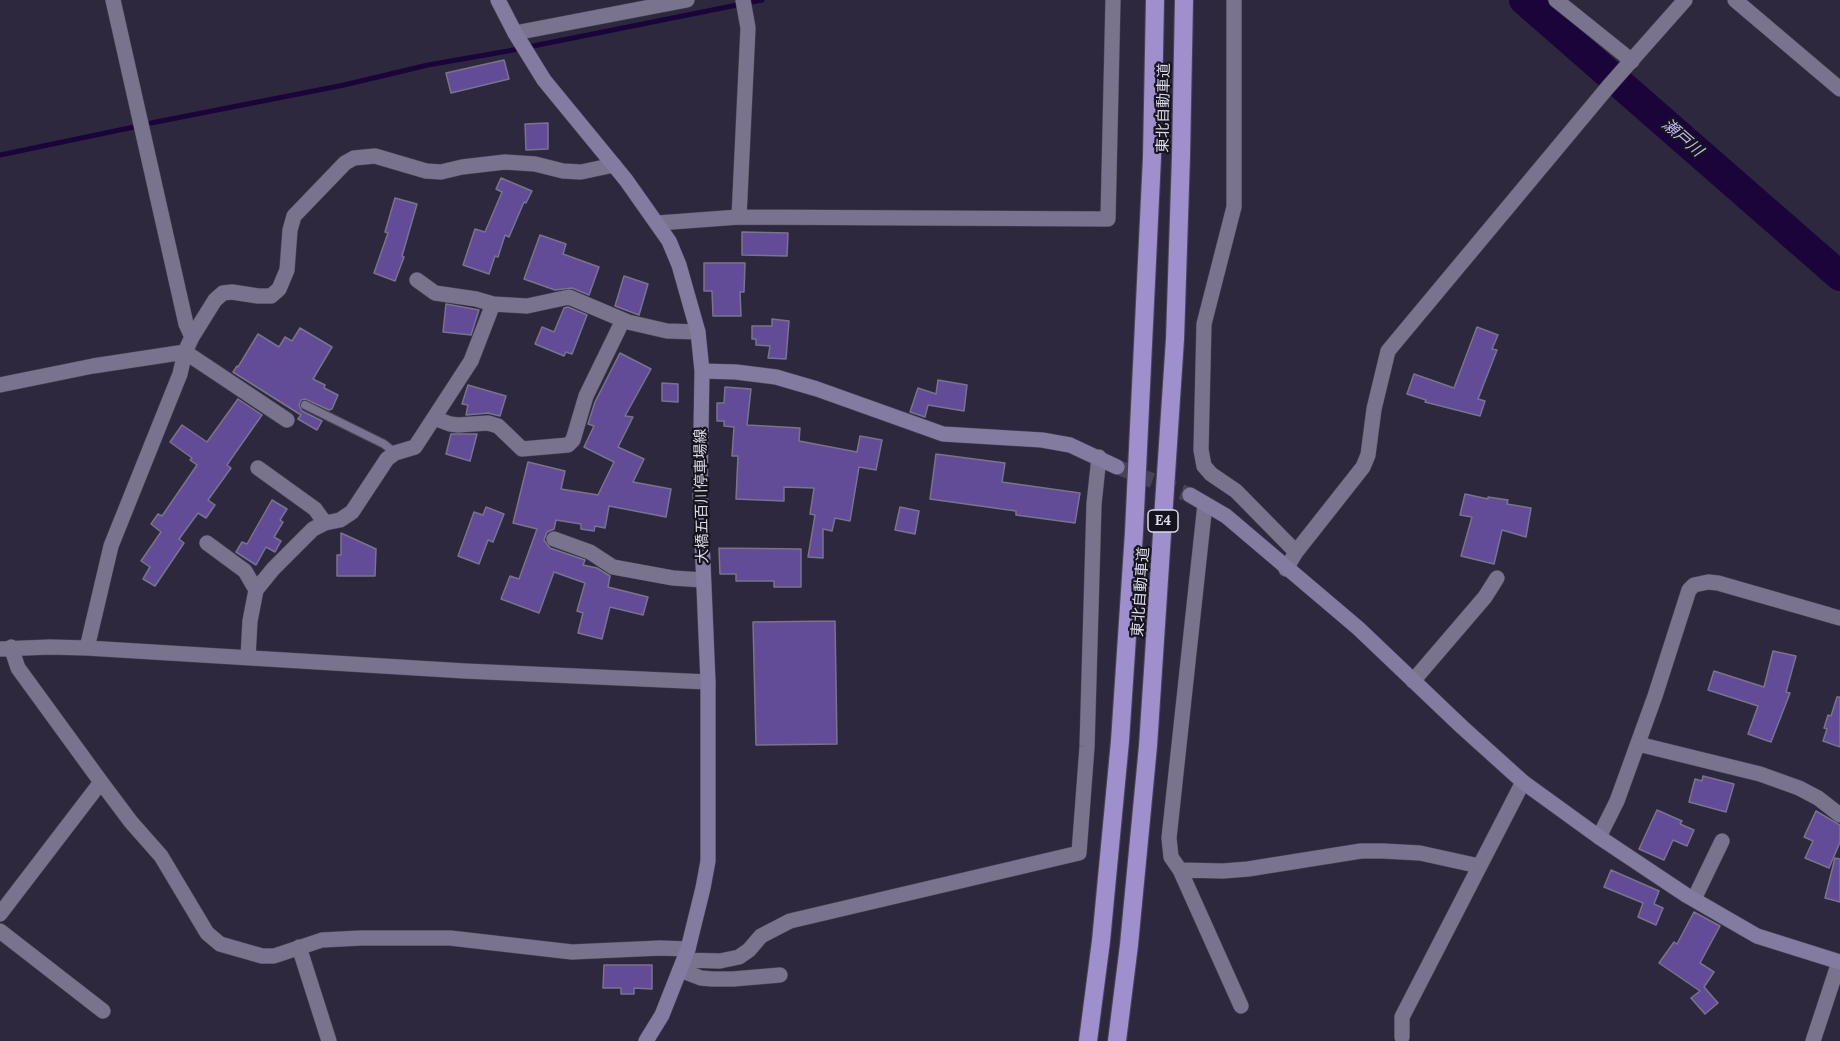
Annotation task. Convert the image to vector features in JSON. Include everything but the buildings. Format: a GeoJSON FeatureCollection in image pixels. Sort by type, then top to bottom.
{"type":"FeatureCollection","features":[{"type":"Feature","properties":{"kind":"highway","name":"東北自動車道"},"geometry":{"type":"LineString","coordinates":[[1088,1041],[1101,940],[1120,741],[1134,532],[1151,192],[1155,0]]}},
{"type":"Feature","properties":{"kind":"highway","name":"東北自動車道"},"geometry":{"type":"LineString","coordinates":[[1117,1041],[1129,945],[1148,746],[1163,523],[1176,305],[1184,0]]}},
{"type":"Feature","properties":{"kind":"street"},"geometry":{"type":"LineString","coordinates":[[113,0],[186,324],[192,337]]}},
{"type":"Feature","properties":{"kind":"street","name":"大橋五百川停車場線"},"geometry":{"type":"LineString","coordinates":[[498,0],[544,80],[614,165],[669,241],[679,265],[698,332],[702,371],[700,492],[708,682],[708,861],[684,960],[662,1015],[646,1041]]}},
{"type":"Feature","properties":{"kind":"street"},"geometry":{"type":"LineString","coordinates":[[658,223],[739,217],[1108,219],[1113,0]]}},
{"type":"Feature","properties":{"kind":"street"},"geometry":{"type":"LineString","coordinates":[[1234,0],[1234,207],[1204,324],[1201,450],[1204,466],[1211,474],[1236,491],[1296,552]]}},
{"type":"Feature","properties":{"kind":"street"},"geometry":{"type":"LineString","coordinates":[[1556,0],[1627,66]]}},
{"type":"Feature","properties":{"kind":"street"},"geometry":{"type":"LineString","coordinates":[[1286,569],[1296,552],[1363,466],[1368,455],[1374,410],[1388,351],[1608,87],[1685,0]]}},
{"type":"Feature","properties":{"kind":"street"},"geometry":{"type":"LineString","coordinates":[[1735,0],[1840,89]]}},
{"type":"Feature","properties":{"kind":"street"},"geometry":{"type":"LineString","coordinates":[[517,36],[679,1]]}},
{"type":"Feature","properties":{"kind":"street"},"geometry":{"type":"LineString","coordinates":[[739,217],[748,28],[745,5]]}},
{"type":"Feature","properties":{"kind":"street"},"geometry":{"type":"LineString","coordinates":[[87,648],[111,546],[180,374],[185,352],[192,337],[214,300],[223,293],[271,296],[279,289],[287,270],[290,230],[294,216],[345,163],[354,158],[375,156],[426,171],[441,172],[462,166],[505,162],[529,163],[563,171],[581,172],[614,165]]}},
{"type":"Feature","properties":{"kind":"street"},"geometry":{"type":"LineString","coordinates":[[417,280],[435,293],[493,304],[527,306],[569,297],[623,320],[667,331],[698,332]]}},
{"type":"Feature","properties":{"kind":"street"},"geometry":{"type":"LineString","coordinates":[[248,657],[250,621],[256,590],[313,529],[325,523],[340,520],[352,512],[387,459],[395,453],[415,447],[471,361],[493,304]]}},
{"type":"Feature","properties":{"kind":"street"},"geometry":{"type":"LineString","coordinates":[[434,418],[458,425],[488,423],[498,426],[522,448],[568,445],[573,440],[586,396],[623,320]]}},
{"type":"Feature","properties":{"kind":"street"},"geometry":{"type":"LineString","coordinates":[[0,385],[93,366],[185,352],[287,420]]}},
{"type":"Feature","properties":{"kind":"street"},"geometry":{"type":"LineString","coordinates":[[702,371],[776,377],[817,389],[943,434],[1042,440],[1070,445],[1117,467]]}},
{"type":"Feature","properties":{"kind":"street"},"geometry":{"type":"LineString","coordinates":[[684,960],[720,961],[739,957],[749,950],[761,936],[790,921],[1079,853],[1087,747],[1098,457]]}},
{"type":"Feature","properties":{"kind":"street"},"geometry":{"type":"LineString","coordinates":[[258,468],[315,509],[325,523]]}},
{"type":"Feature","properties":{"kind":"street"},"geometry":{"type":"LineString","coordinates":[[1190,495],[1226,516],[1358,628],[1523,783],[1599,837],[1694,899],[1757,936],[1839,962],[1813,1041]]}},
{"type":"Feature","properties":{"kind":"street"},"geometry":{"type":"LineString","coordinates":[[1205,504],[1169,838],[1171,857],[1180,870],[1241,1006]]}},
{"type":"Feature","properties":{"kind":"street"},"geometry":{"type":"LineString","coordinates":[[554,539],[590,552],[613,567],[673,578],[703,580]]}},
{"type":"Feature","properties":{"kind":"street"},"geometry":{"type":"LineString","coordinates":[[207,543],[245,571],[256,590]]}},
{"type":"Feature","properties":{"kind":"street"},"geometry":{"type":"LineString","coordinates":[[1413,681],[1485,597],[1497,578]]}},
{"type":"Feature","properties":{"kind":"street"},"geometry":{"type":"LineString","coordinates":[[1599,837],[1617,801],[1689,590],[1694,585],[1700,582],[1718,583],[1840,618]]}},
{"type":"Feature","properties":{"kind":"street"},"geometry":{"type":"LineString","coordinates":[[5,648],[87,648],[465,671],[708,682]]}},
{"type":"Feature","properties":{"kind":"street"},"geometry":{"type":"LineString","coordinates":[[5,648],[101,782],[131,822],[161,856],[214,940],[235,950],[262,956],[274,956],[322,940],[450,938],[572,952],[660,948],[684,960],[701,978],[733,979],[780,975]]}},
{"type":"Feature","properties":{"kind":"street"},"geometry":{"type":"LineString","coordinates":[[1638,744],[1760,774],[1790,784],[1818,798],[1840,815]]}},
{"type":"Feature","properties":{"kind":"street"},"geometry":{"type":"LineString","coordinates":[[0,914],[101,782]]}},
{"type":"Feature","properties":{"kind":"street"},"geometry":{"type":"LineString","coordinates":[[1402,1037],[1402,1017],[1523,783]]}},
{"type":"Feature","properties":{"kind":"street"},"geometry":{"type":"LineString","coordinates":[[1694,899],[1722,841]]}},
{"type":"Feature","properties":{"kind":"street"},"geometry":{"type":"LineString","coordinates":[[1180,870],[1248,869],[1361,851],[1383,850],[1420,853],[1479,866]]}},
{"type":"Feature","properties":{"kind":"street"},"geometry":{"type":"LineString","coordinates":[[0,931],[103,1011]]}},
{"type":"Feature","properties":{"kind":"street"},"geometry":{"type":"LineString","coordinates":[[299,947],[329,1041]]}},
{"type":"Feature","properties":{"kind":"lane"},"geometry":{"type":"LineString","coordinates":[[305,405],[384,444],[395,453]]}},
{"type":"Feature","properties":{"kind":"waterway"},"geometry":{"type":"LineString","coordinates":[[151,123],[344,85],[428,65],[762,0]]}},
{"type":"Feature","properties":{"kind":"waterway","name":"瀬戸川"},"geometry":{"type":"LineString","coordinates":[[1524,0],[1840,276]]}},
{"type":"Feature","properties":{"kind":"waterway"},"geometry":{"type":"LineString","coordinates":[[0,155],[134,127]]}},
{"type":"Feature","properties":{"kind":"tunnel"},"geometry":{"type":"LineString","coordinates":[[1117,467],[1190,495]]}}]}
